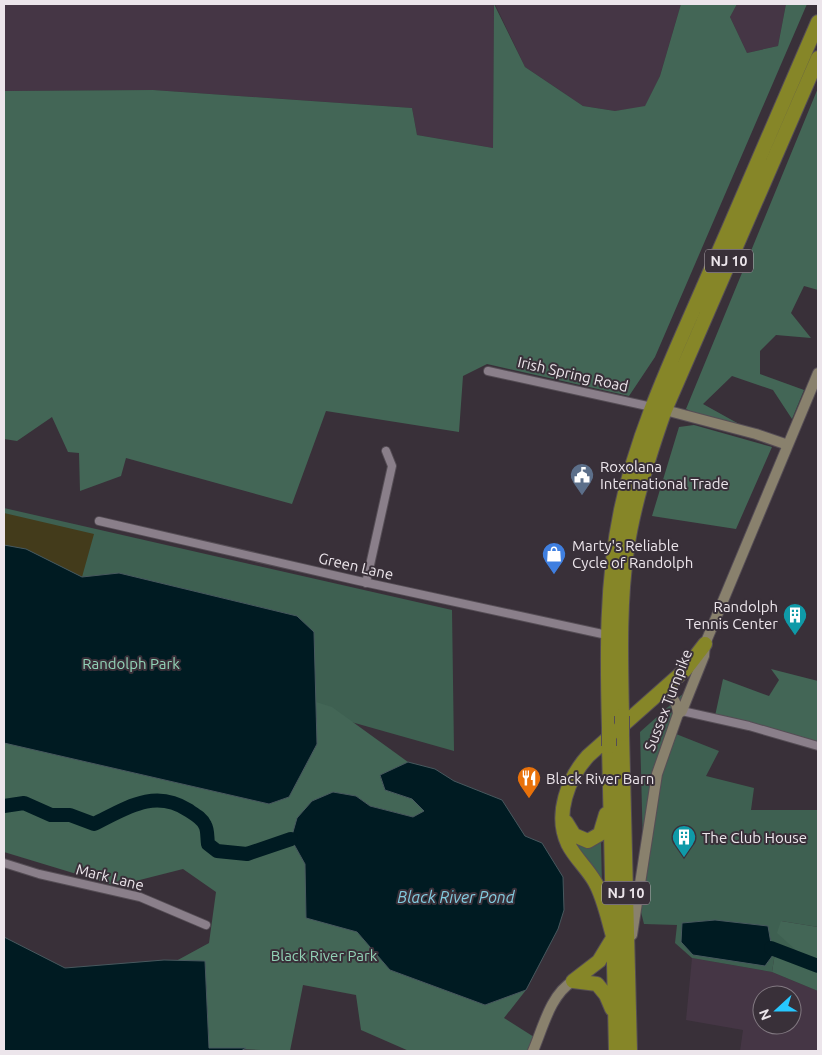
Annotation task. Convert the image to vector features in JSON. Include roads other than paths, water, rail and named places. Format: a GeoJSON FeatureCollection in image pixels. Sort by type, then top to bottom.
{"type":"FeatureCollection","features":[{"type":"Feature","properties":{"kind":"highway","name":"NJ 10"},"geometry":{"type":"LineString","coordinates":[[630,1051],[621,620],[628,549],[658,408],[818,22]]}},
{"type":"Feature","properties":{"kind":"highway","name":"NJ 10"},"geometry":{"type":"LineString","coordinates":[[616,1051],[607,635],[612,560],[620,511],[634,458],[818,58]]}},
{"type":"Feature","properties":{"kind":"highway"},"geometry":{"type":"LineString","coordinates":[[573,981],[599,961],[614,937],[595,883],[565,836],[564,814],[569,784],[582,764],[685,670],[705,644]]}},
{"type":"Feature","properties":{"kind":"highway"},"geometry":{"type":"LineString","coordinates":[[564,814],[567,825],[574,835],[585,840],[595,838],[604,827],[610,788]]}},
{"type":"Feature","properties":{"kind":"highway"},"geometry":{"type":"LineString","coordinates":[[573,981],[593,982],[602,988],[615,1018]]}},
{"type":"Feature","properties":{"kind":"main road","name":"Sussex Turnpike"},"geometry":{"type":"LineString","coordinates":[[628,968],[654,790],[663,754],[704,656],[705,644],[818,374]]}},
{"type":"Feature","properties":{"kind":"main road","name":"Irish Spring Road"},"geometry":{"type":"LineString","coordinates":[[658,408],[756,434],[788,445]]}},
{"type":"Feature","properties":{"kind":"main road"},"geometry":{"type":"LineString","coordinates":[[660,693],[666,693],[674,700],[680,713]]}},
{"type":"Feature","properties":{"kind":"main road"},"geometry":{"type":"LineString","coordinates":[[533,1051],[556,997],[573,981]]}},
{"type":"Feature","properties":{"kind":"street","name":"Irish Spring Road"},"geometry":{"type":"LineString","coordinates":[[488,371],[658,408]]}},
{"type":"Feature","properties":{"kind":"street"},"geometry":{"type":"LineString","coordinates":[[366,583],[392,466],[386,451]]}},
{"type":"Feature","properties":{"kind":"street","name":"Green Lane"},"geometry":{"type":"LineString","coordinates":[[99,521],[366,583],[607,635]]}},
{"type":"Feature","properties":{"kind":"street"},"geometry":{"type":"LineString","coordinates":[[680,713],[749,726],[818,746]]}},
{"type":"Feature","properties":{"kind":"street","name":"Mark Lane"},"geometry":{"type":"LineString","coordinates":[[4,863],[39,874],[140,897],[206,925]]}},
{"type":"Feature","properties":{"kind":"water","name":"Randolph Park"},"geometry":{"type":"Polygon","coordinates":[[[4,545],[26,549],[82,577],[119,573],[297,616],[314,632],[317,744],[289,797],[269,804],[4,743],[4,545]]]}},
{"type":"Feature","properties":{"kind":"water","name":"Black River Pond"},"geometry":{"type":"Polygon","coordinates":[[[408,762],[435,769],[454,781],[502,800],[525,836],[542,843],[563,877],[564,910],[558,929],[526,990],[485,1005],[390,970],[357,932],[306,918],[305,864],[291,839],[297,818],[312,801],[333,792],[356,796],[370,806],[413,817],[424,811],[412,799],[385,790],[380,775],[408,762]]]}},
{"type":"Feature","properties":{"kind":"water"},"geometry":{"type":"Polygon","coordinates":[[[715,920],[768,926],[773,955],[765,966],[693,955],[681,942],[682,923],[715,920]]]}},
{"type":"Feature","properties":{"kind":"water"},"geometry":{"type":"Polygon","coordinates":[[[4,937],[65,968],[164,960],[205,961],[209,1048],[246,1048],[241,1051],[4,1051],[4,937]]]}},
{"type":"Feature","properties":{"kind":"waterway"},"geometry":{"type":"LineString","coordinates":[[4,806],[24,803],[51,815],[70,815],[94,824],[128,807],[151,801],[163,801],[175,804],[200,818],[206,827],[208,844],[217,851],[247,854],[291,839]]}},
{"type":"Feature","properties":{"kind":"waterway"},"geometry":{"type":"LineString","coordinates":[[771,948],[818,966]]}},
{"type":"Feature","properties":{"kind":"place","name":"Roxolana International Trade"},"geometry":{"type":"Point","coordinates":[582,496]}},
{"type":"Feature","properties":{"kind":"place","name":"Marty's Reliable Cycle of Randolph"},"geometry":{"type":"Point","coordinates":[554,575]}},
{"type":"Feature","properties":{"kind":"place","name":"Randolph Tennis Center"},"geometry":{"type":"Point","coordinates":[795,636]}},
{"type":"Feature","properties":{"kind":"place","name":"Black River Barn"},"geometry":{"type":"Point","coordinates":[529,799]}},
{"type":"Feature","properties":{"kind":"place","name":"The Club House"},"geometry":{"type":"Point","coordinates":[684,858]}},
{"type":"Feature","properties":{"kind":"park label","name":"Black River Park"},"geometry":{"type":"Point","coordinates":[324,955]}}]}
